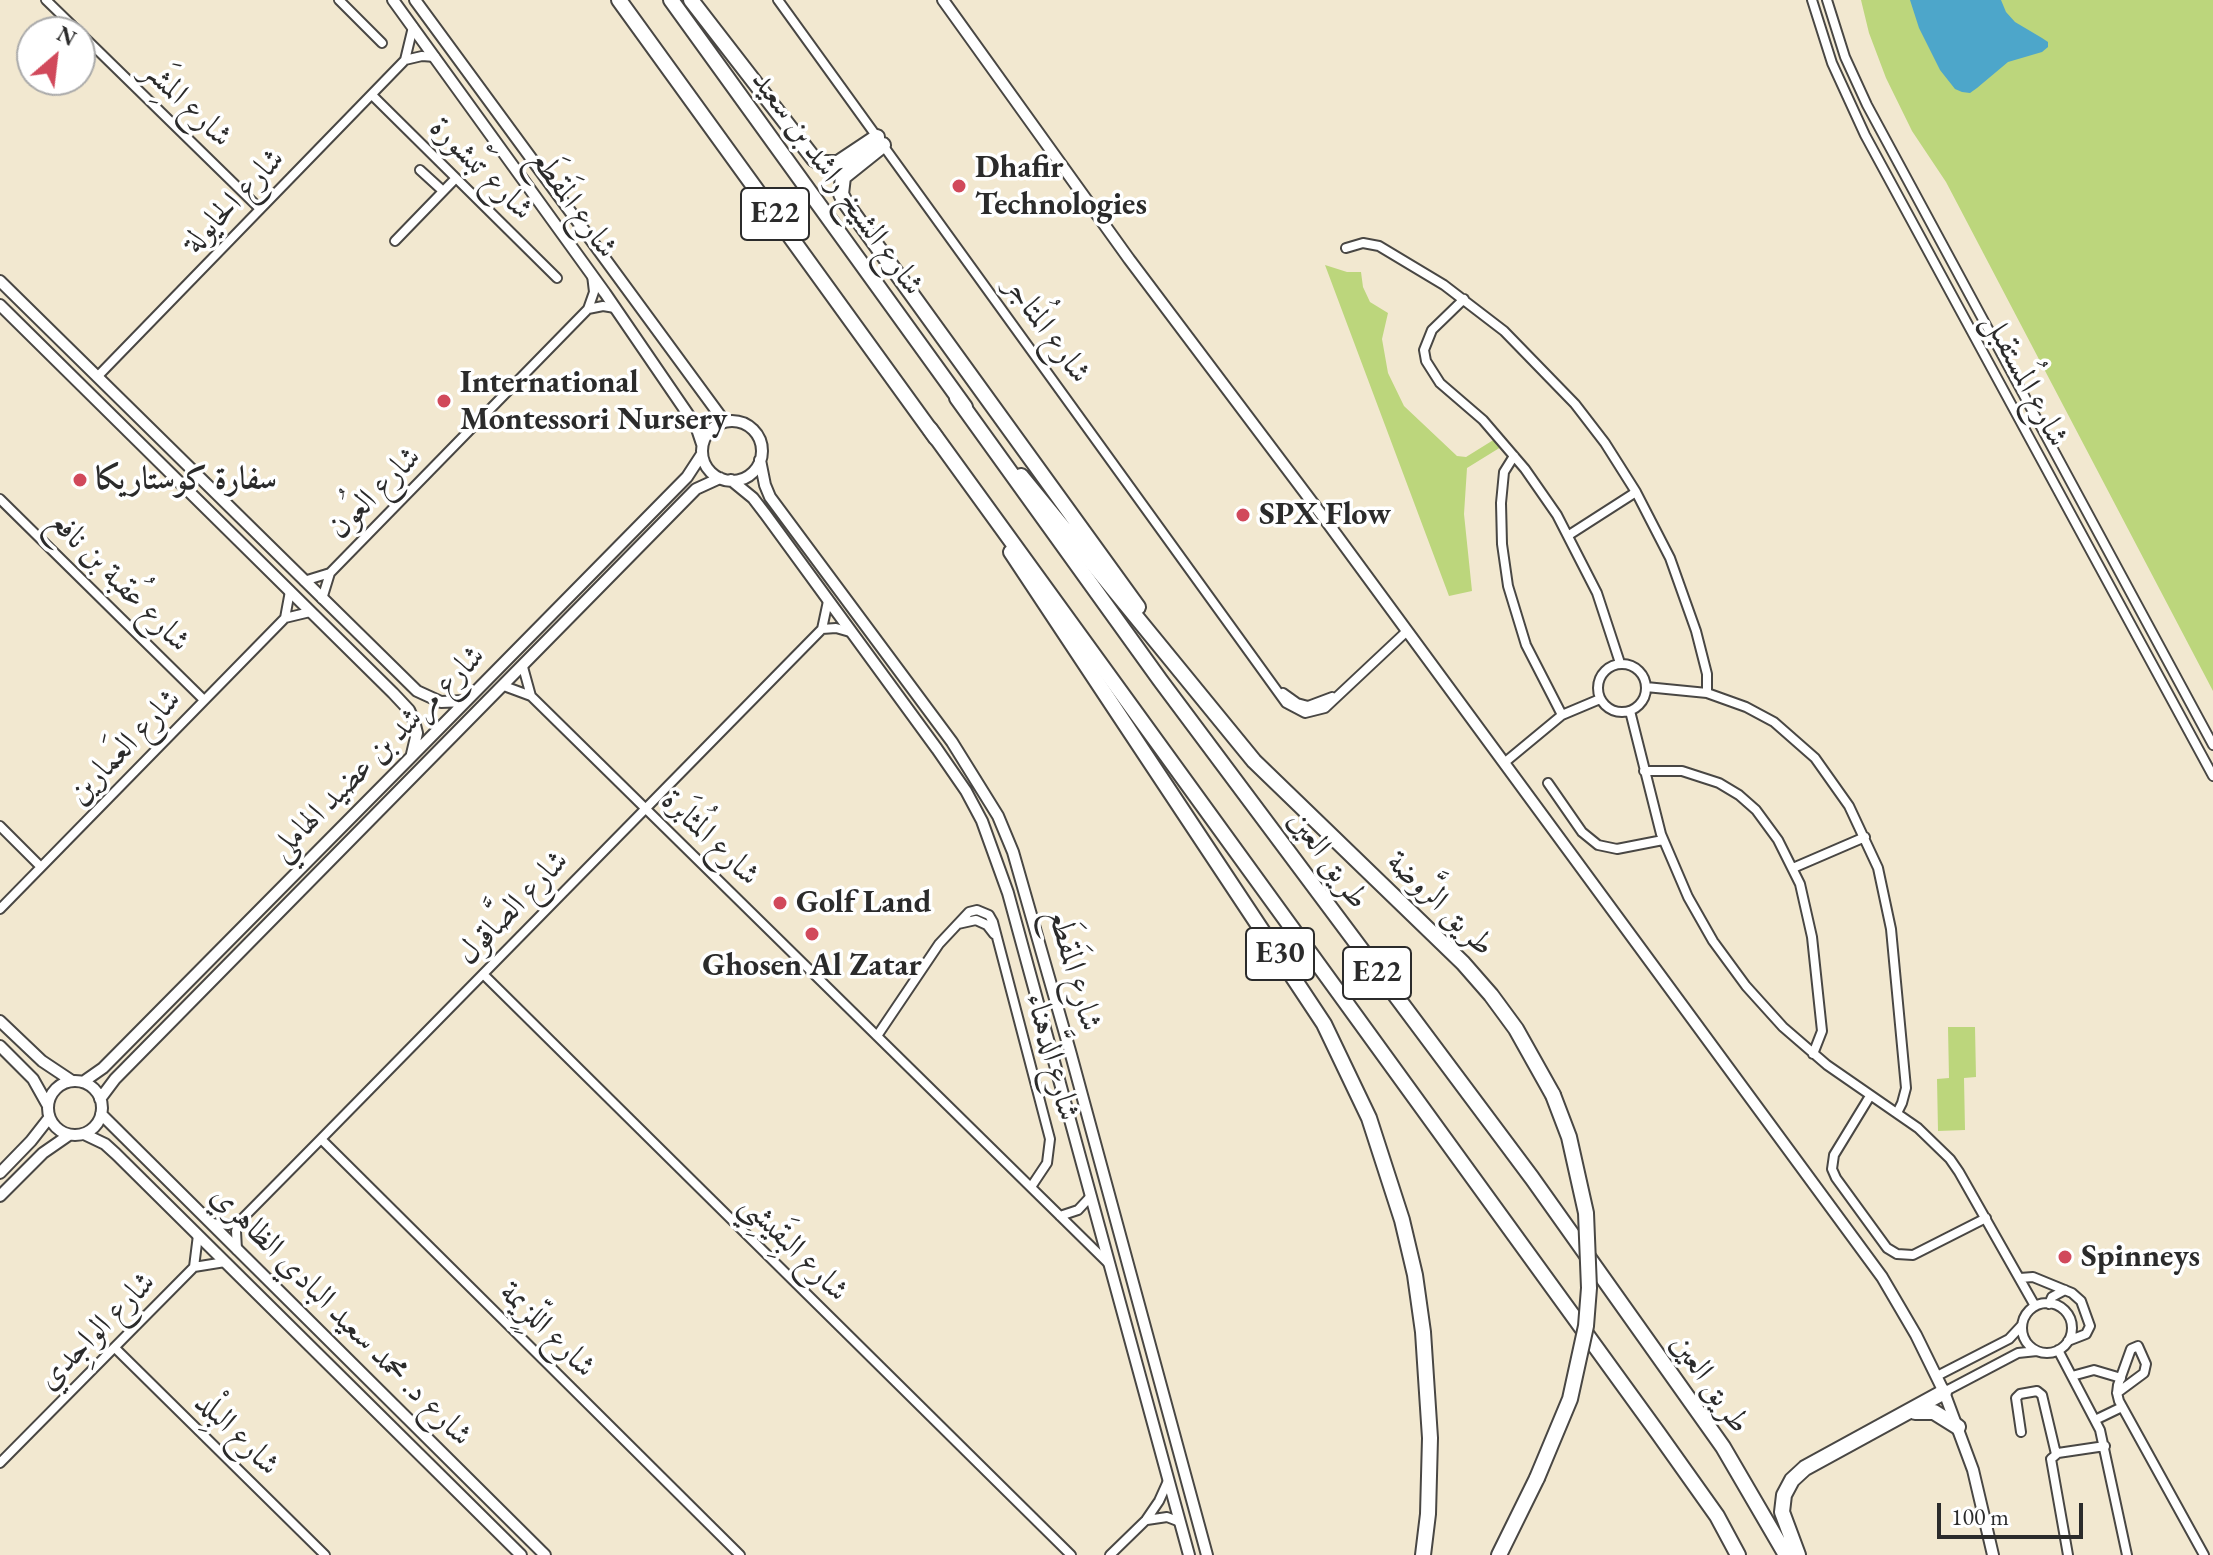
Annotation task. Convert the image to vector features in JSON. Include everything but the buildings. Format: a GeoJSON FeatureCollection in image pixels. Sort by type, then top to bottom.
{"type":"FeatureCollection","features":[{"type":"Feature","properties":{"kind":"highway","name":"E22"},"geometry":{"type":"LineString","coordinates":[[616,0],[633,19],[1658,1433],[1717,1516],[1738,1555]]}},
{"type":"Feature","properties":{"kind":"highway","name":"شارع الشيخ راشد بن سعيد"},"geometry":{"type":"LineString","coordinates":[[671,0],[957,398]]}},
{"type":"Feature","properties":{"kind":"highway"},"geometry":{"type":"LineString","coordinates":[[691,0],[814,159],[821,163],[838,163],[880,141]]}},
{"type":"Feature","properties":{"kind":"highway"},"geometry":{"type":"LineString","coordinates":[[880,141],[843,177],[841,186],[845,202],[1219,721]]}},
{"type":"Feature","properties":{"kind":"highway","name":"طريق الرَّوضة"},"geometry":{"type":"LineString","coordinates":[[957,398],[1219,721],[1303,811],[1463,963],[1516,1029],[1553,1095],[1569,1137],[1582,1189],[1589,1248],[1586,1326],[1570,1399],[1537,1478],[1499,1555]]}},
{"type":"Feature","properties":{"kind":"highway","name":"طريق العين"},"geometry":{"type":"LineString","coordinates":[[957,398],[1170,693],[1532,1178],[1723,1447],[1786,1555]]}},
{"type":"Feature","properties":{"kind":"highway","name":"E30"},"geometry":{"type":"LineString","coordinates":[[930,429],[1286,964],[1324,1024],[1349,1073],[1386,1166],[1408,1247],[1421,1318],[1430,1438],[1428,1514],[1423,1555]]}},
{"type":"Feature","properties":{"kind":"highway"},"geometry":{"type":"LineString","coordinates":[[1798,1555],[1782,1512],[1784,1495],[1792,1480],[1805,1468],[1944,1392]]}},
{"type":"Feature","properties":{"kind":"highway"},"geometry":{"type":"LineString","coordinates":[[1907,1414],[1928,1410],[1958,1427]]}},
{"type":"Feature","properties":{"kind":"street","name":"شارع المِشَر"},"geometry":{"type":"LineString","coordinates":[[46,0],[62,16]]}},
{"type":"Feature","properties":{"kind":"street"},"geometry":{"type":"LineString","coordinates":[[339,0],[382,43]]}},
{"type":"Feature","properties":{"kind":"street","name":"شارع المَقطَع"},"geometry":{"type":"LineString","coordinates":[[393,0],[615,308],[696,426],[702,449]]}},
{"type":"Feature","properties":{"kind":"street","name":"شارع المَقطَع"},"geometry":{"type":"LineString","coordinates":[[415,0],[724,421]]}},
{"type":"Feature","properties":{"kind":"street","name":"شارع المُتاجر"},"geometry":{"type":"LineString","coordinates":[[778,0],[1286,703],[1305,713],[1325,708],[1407,631]]}},
{"type":"Feature","properties":{"kind":"street","name":"شارع المُستقبل"},"geometry":{"type":"LineString","coordinates":[[1812,0],[1832,63],[1865,135],[2213,776]]}},
{"type":"Feature","properties":{"kind":"street","name":"شارع المُستقبل"},"geometry":{"type":"LineString","coordinates":[[1827,0],[1845,57],[1867,105],[2213,745]]}},
{"type":"Feature","properties":{"kind":"street"},"geometry":{"type":"LineString","coordinates":[[945,1],[1129,259],[1882,1277],[1937,1376],[1958,1427],[1973,1470],[1993,1555]]}},
{"type":"Feature","properties":{"kind":"street","name":"شارع الحايولة"},"geometry":{"type":"LineString","coordinates":[[97,377],[405,60],[413,27]]}},
{"type":"Feature","properties":{"kind":"street","name":"شارع المِشَر"},"geometry":{"type":"LineString","coordinates":[[96,50],[260,209]]}},
{"type":"Feature","properties":{"kind":"street"},"geometry":{"type":"LineString","coordinates":[[405,60],[435,57]]}},
{"type":"Feature","properties":{"kind":"street"},"geometry":{"type":"LineString","coordinates":[[448,77],[471,101],[525,174],[532,173],[532,162]]}},
{"type":"Feature","properties":{"kind":"street","name":"شارع تَبْشورة"},"geometry":{"type":"LineString","coordinates":[[372,95],[557,278]]}},
{"type":"Feature","properties":{"kind":"street"},"geometry":{"type":"LineString","coordinates":[[420,170],[443,191]]}},
{"type":"Feature","properties":{"kind":"street"},"geometry":{"type":"LineString","coordinates":[[395,241],[456,178]]}},
{"type":"Feature","properties":{"kind":"street"},"geometry":{"type":"LineString","coordinates":[[1346,248],[1363,243],[1379,246],[1464,299],[1504,331],[1559,386],[1605,443],[1636,492],[1670,558],[1688,606],[1707,674],[1707,693]]}},
{"type":"Feature","properties":{"kind":"street"},"geometry":{"type":"LineString","coordinates":[[588,309],[594,292],[591,274]]}},
{"type":"Feature","properties":{"kind":"street"},"geometry":{"type":"LineString","coordinates":[[0,281],[405,680],[428,698],[441,702],[467,700]]}},
{"type":"Feature","properties":{"kind":"street"},"geometry":{"type":"LineString","coordinates":[[1464,299],[1432,330],[1424,350],[1426,361],[1440,383],[1483,420],[1514,456],[1569,535],[1597,593],[1620,663]]}},
{"type":"Feature","properties":{"kind":"street"},"geometry":{"type":"LineString","coordinates":[[0,305],[409,710],[414,721],[415,746],[410,758]]}},
{"type":"Feature","properties":{"kind":"street"},"geometry":{"type":"LineString","coordinates":[[588,309],[603,306],[615,308]]}},
{"type":"Feature","properties":{"kind":"street","name":"شارع العُون"},"geometry":{"type":"LineString","coordinates":[[322,599],[330,573],[588,309]]}},
{"type":"Feature","properties":{"kind":"street"},"geometry":{"type":"LineString","coordinates":[[45,350],[51,341],[58,339]]}},
{"type":"Feature","properties":{"kind":"street"},"geometry":{"type":"LineString","coordinates":[[724,421],[745,424],[754,430],[762,450],[760,460],[749,475],[726,479],[708,469],[702,449],[714,426],[724,421]]}},
{"type":"Feature","properties":{"kind":"street","name":"شارع مرشد بن عضيد الهاملي"},"geometry":{"type":"LineString","coordinates":[[78,1081],[103,1068],[410,758],[687,477],[702,449]]}},
{"type":"Feature","properties":{"kind":"street"},"geometry":{"type":"LineString","coordinates":[[1514,456],[1504,472],[1501,503],[1502,544],[1508,586],[1526,645],[1562,715]]}},
{"type":"Feature","properties":{"kind":"street","name":"شارع المَقطَع"},"geometry":{"type":"LineString","coordinates":[[760,460],[770,497],[952,742],[998,816],[1024,887],[1207,1555]]}},
{"type":"Feature","properties":{"kind":"street","name":"شارع المَقطَع"},"geometry":{"type":"LineString","coordinates":[[726,479],[753,498],[937,749],[982,821],[1008,893],[1189,1555]]}},
{"type":"Feature","properties":{"kind":"street","name":"شارع مرشد بن عضيد الهاملي"},"geometry":{"type":"LineString","coordinates":[[100,1099],[115,1079],[696,489],[726,479]]}},
{"type":"Feature","properties":{"kind":"street"},"geometry":{"type":"LineString","coordinates":[[1569,535],[1636,492]]}},
{"type":"Feature","properties":{"kind":"street","name":"شارع عُقبة بن نافع"},"geometry":{"type":"LineString","coordinates":[[0,499],[204,700]]}},
{"type":"Feature","properties":{"kind":"street","name":"شارع العُون"},"geometry":{"type":"LineString","coordinates":[[304,581],[330,573]]}},
{"type":"Feature","properties":{"kind":"street"},"geometry":{"type":"LineString","coordinates":[[290,591],[285,618],[310,612]]}},
{"type":"Feature","properties":{"kind":"street"},"geometry":{"type":"LineString","coordinates":[[828,601],[822,629],[836,628],[850,632]]}},
{"type":"Feature","properties":{"kind":"street","name":"شارع العَمارين"},"geometry":{"type":"LineString","coordinates":[[0,909],[285,618]]}},
{"type":"Feature","properties":{"kind":"street","name":"شارع الصَّاقول"},"geometry":{"type":"LineString","coordinates":[[240,1221],[822,629]]}},
{"type":"Feature","properties":{"kind":"street"},"geometry":{"type":"LineString","coordinates":[[1620,663],[1638,670],[1646,687],[1644,699],[1630,711],[1623,712],[1609,709],[1600,699],[1599,679],[1607,668],[1620,663]]}},
{"type":"Feature","properties":{"kind":"street"},"geometry":{"type":"LineString","coordinates":[[523,667],[531,696]]}},
{"type":"Feature","properties":{"kind":"street"},"geometry":{"type":"LineString","coordinates":[[393,693],[405,680]]}},
{"type":"Feature","properties":{"kind":"street","name":"شارع المُثابَرة"},"geometry":{"type":"LineString","coordinates":[[504,686],[531,696],[1110,1266]]}},
{"type":"Feature","properties":{"kind":"street"},"geometry":{"type":"LineString","coordinates":[[1646,687],[1707,693],[1760,715],[1803,745],[1838,788],[1865,837],[1883,887],[1895,960],[1906,1088],[1897,1113]]}},
{"type":"Feature","properties":{"kind":"street"},"geometry":{"type":"LineString","coordinates":[[1504,763],[1562,715],[1600,699]]}},
{"type":"Feature","properties":{"kind":"street"},"geometry":{"type":"LineString","coordinates":[[1630,711],[1663,840],[1688,897],[1729,964],[1764,1007],[1813,1054],[1897,1113],[1950,1159],[2035,1306]]}},
{"type":"Feature","properties":{"kind":"street"},"geometry":{"type":"LineString","coordinates":[[1644,771],[1668,770],[1695,774],[1729,788],[1756,810],[1778,840],[1793,868],[1807,912],[1822,1037],[1813,1054]]}},
{"type":"Feature","properties":{"kind":"street"},"geometry":{"type":"LineString","coordinates":[[1548,783],[1582,832],[1598,845],[1617,849],[1663,840]]}},
{"type":"Feature","properties":{"kind":"street"},"geometry":{"type":"LineString","coordinates":[[0,826],[41,867]]}},
{"type":"Feature","properties":{"kind":"street"},"geometry":{"type":"LineString","coordinates":[[1793,868],[1865,837]]}},
{"type":"Feature","properties":{"kind":"street","name":"شارع الدَّهناء"},"geometry":{"type":"LineString","coordinates":[[877,1036],[930,954],[969,912],[982,910],[992,918],[1050,1139],[1047,1163],[1031,1187]]}},
{"type":"Feature","properties":{"kind":"street","name":"شارع البِقَيشِي"},"geometry":{"type":"LineString","coordinates":[[483,974],[1071,1555]]}},
{"type":"Feature","properties":{"kind":"street"},"geometry":{"type":"LineString","coordinates":[[0,1021],[42,1061],[90,1086],[100,1099],[98,1122],[84,1134],[61,1132],[49,1118],[47,1104],[33,1079],[0,1046]]}},
{"type":"Feature","properties":{"kind":"street"},"geometry":{"type":"LineString","coordinates":[[1051,1052],[1056,1048],[1070,1051]]}},
{"type":"Feature","properties":{"kind":"street"},"geometry":{"type":"LineString","coordinates":[[47,1104],[54,1090],[78,1081]]}},
{"type":"Feature","properties":{"kind":"street"},"geometry":{"type":"LineString","coordinates":[[1870,1096],[1834,1155],[1832,1169],[1887,1248],[1897,1254],[1913,1255],[1986,1218]]}},
{"type":"Feature","properties":{"kind":"street","name":"شارع د. محمد سعيد البادي الظاهري"},"geometry":{"type":"LineString","coordinates":[[101,1114],[545,1555]]}},
{"type":"Feature","properties":{"kind":"street"},"geometry":{"type":"LineString","coordinates":[[0,1173],[49,1118]]}},
{"type":"Feature","properties":{"kind":"street","name":"شارع د. محمد سعيد البادي الظاهري"},"geometry":{"type":"LineString","coordinates":[[84,1134],[105,1144],[521,1555]]}},
{"type":"Feature","properties":{"kind":"street"},"geometry":{"type":"LineString","coordinates":[[0,1196],[43,1153],[69,1135]]}},
{"type":"Feature","properties":{"kind":"street","name":"شارع اللِّزِيمة"},"geometry":{"type":"LineString","coordinates":[[321,1139],[740,1555]]}},
{"type":"Feature","properties":{"kind":"street"},"geometry":{"type":"LineString","coordinates":[[1060,1216],[1078,1210],[1091,1196]]}},
{"type":"Feature","properties":{"kind":"street"},"geometry":{"type":"LineString","coordinates":[[210,1223],[228,1225],[240,1221]]}},
{"type":"Feature","properties":{"kind":"street"},"geometry":{"type":"LineString","coordinates":[[237,1250],[236,1231],[240,1221]]}},
{"type":"Feature","properties":{"kind":"street","name":"شارع الواجِدي"},"geometry":{"type":"LineString","coordinates":[[194,1267],[198,1235]]}},
{"type":"Feature","properties":{"kind":"street","name":"شارع الواجِدي"},"geometry":{"type":"LineString","coordinates":[[0,1463],[194,1267],[225,1262]]}},
{"type":"Feature","properties":{"kind":"street"},"geometry":{"type":"LineString","coordinates":[[237,1274],[249,1274],[249,1263]]}},
{"type":"Feature","properties":{"kind":"street"},"geometry":{"type":"LineString","coordinates":[[1944,1392],[2022,1351],[2051,1353],[2068,1341],[2086,1334],[2091,1322],[2081,1301],[2065,1290],[2030,1276],[2020,1278]]}},
{"type":"Feature","properties":{"kind":"street"},"geometry":{"type":"LineString","coordinates":[[2049,1304],[2052,1297],[2065,1290]]}},
{"type":"Feature","properties":{"kind":"street"},"geometry":{"type":"LineString","coordinates":[[1937,1376],[2009,1339],[2035,1306],[2049,1304],[2062,1309],[2070,1320],[2068,1341]]}},
{"type":"Feature","properties":{"kind":"street"},"geometry":{"type":"LineString","coordinates":[[2022,1324],[2027,1343],[2037,1351]]}},
{"type":"Feature","properties":{"kind":"street"},"geometry":{"type":"LineString","coordinates":[[2117,1393],[2144,1373],[2146,1364],[2138,1346],[2131,1349],[2117,1393],[2204,1555]]}},
{"type":"Feature","properties":{"kind":"street","name":"شارع البِلْد"},"geometry":{"type":"LineString","coordinates":[[115,1348],[325,1555]]}},
{"type":"Feature","properties":{"kind":"street"},"geometry":{"type":"LineString","coordinates":[[2058,1350],[2095,1420],[2105,1446],[2127,1555]]}},
{"type":"Feature","properties":{"kind":"street"},"geometry":{"type":"LineString","coordinates":[[1972,1358],[1980,1366],[1981,1373]]}},
{"type":"Feature","properties":{"kind":"street"},"geometry":{"type":"LineString","coordinates":[[2072,1376],[2094,1370],[2121,1378]]}},
{"type":"Feature","properties":{"kind":"street"},"geometry":{"type":"LineString","coordinates":[[1144,1387],[1154,1401],[1161,1400],[1164,1394]]}},
{"type":"Feature","properties":{"kind":"street"},"geometry":{"type":"LineString","coordinates":[[2021,1432],[2016,1398],[2020,1394],[2037,1391],[2042,1395],[2056,1454],[2050,1465],[2068,1555]]}},
{"type":"Feature","properties":{"kind":"street"},"geometry":{"type":"LineString","coordinates":[[2095,1420],[2122,1407]]}},
{"type":"Feature","properties":{"kind":"street"},"geometry":{"type":"LineString","coordinates":[[2056,1454],[2105,1446]]}},
{"type":"Feature","properties":{"kind":"street"},"geometry":{"type":"LineString","coordinates":[[1110,1555],[1146,1520],[1169,1480]]}},
{"type":"Feature","properties":{"kind":"street"},"geometry":{"type":"LineString","coordinates":[[1146,1520],[1167,1517],[1180,1522]]}},
{"type":"Feature","properties":{"kind":"green space"},"geometry":{"type":"Polygon","coordinates":[[[1861,0],[2213,0],[2213,691],[1946,182],[1912,131],[1886,78],[1869,33],[1861,0]]]}},
{"type":"Feature","properties":{"kind":"green space"},"geometry":{"type":"Polygon","coordinates":[[[1325,265],[1347,272],[1361,272],[1370,302],[1388,313],[1382,339],[1388,373],[1404,406],[1457,456],[1466,457],[1495,439],[1501,447],[1467,468],[1464,514],[1472,591],[1449,596],[1325,265]]]}},
{"type":"Feature","properties":{"kind":"green space"},"geometry":{"type":"Polygon","coordinates":[[[1948,1027],[1975,1027],[1976,1077],[1964,1078],[1965,1130],[1938,1131],[1937,1079],[1949,1078],[1948,1027]]]}},
{"type":"Feature","properties":{"kind":"water"},"geometry":{"type":"Polygon","coordinates":[[[1910,0],[2001,0],[2015,22],[2048,42],[2048,47],[2042,52],[2008,62],[1970,93],[1962,92],[1955,89],[1940,70],[1919,28],[1910,0]]]}},
{"type":"Feature","properties":{"kind":"place","name":"Dhafir Technologies"},"geometry":{"type":"Point","coordinates":[959,186]}},
{"type":"Feature","properties":{"kind":"place","name":"International Montessori Nursery"},"geometry":{"type":"Point","coordinates":[444,401]}},
{"type":"Feature","properties":{"kind":"place","name":"سفارة كوستاريكا"},"geometry":{"type":"Point","coordinates":[80,480]}},
{"type":"Feature","properties":{"kind":"place","name":"SPX Flow"},"geometry":{"type":"Point","coordinates":[1243,515]}},
{"type":"Feature","properties":{"kind":"place","name":"Golf Land"},"geometry":{"type":"Point","coordinates":[780,903]}},
{"type":"Feature","properties":{"kind":"place","name":"Ghosen Al Zatar"},"geometry":{"type":"Point","coordinates":[812,934]}},
{"type":"Feature","properties":{"kind":"place","name":"Spinneys"},"geometry":{"type":"Point","coordinates":[2065,1257]}}]}
